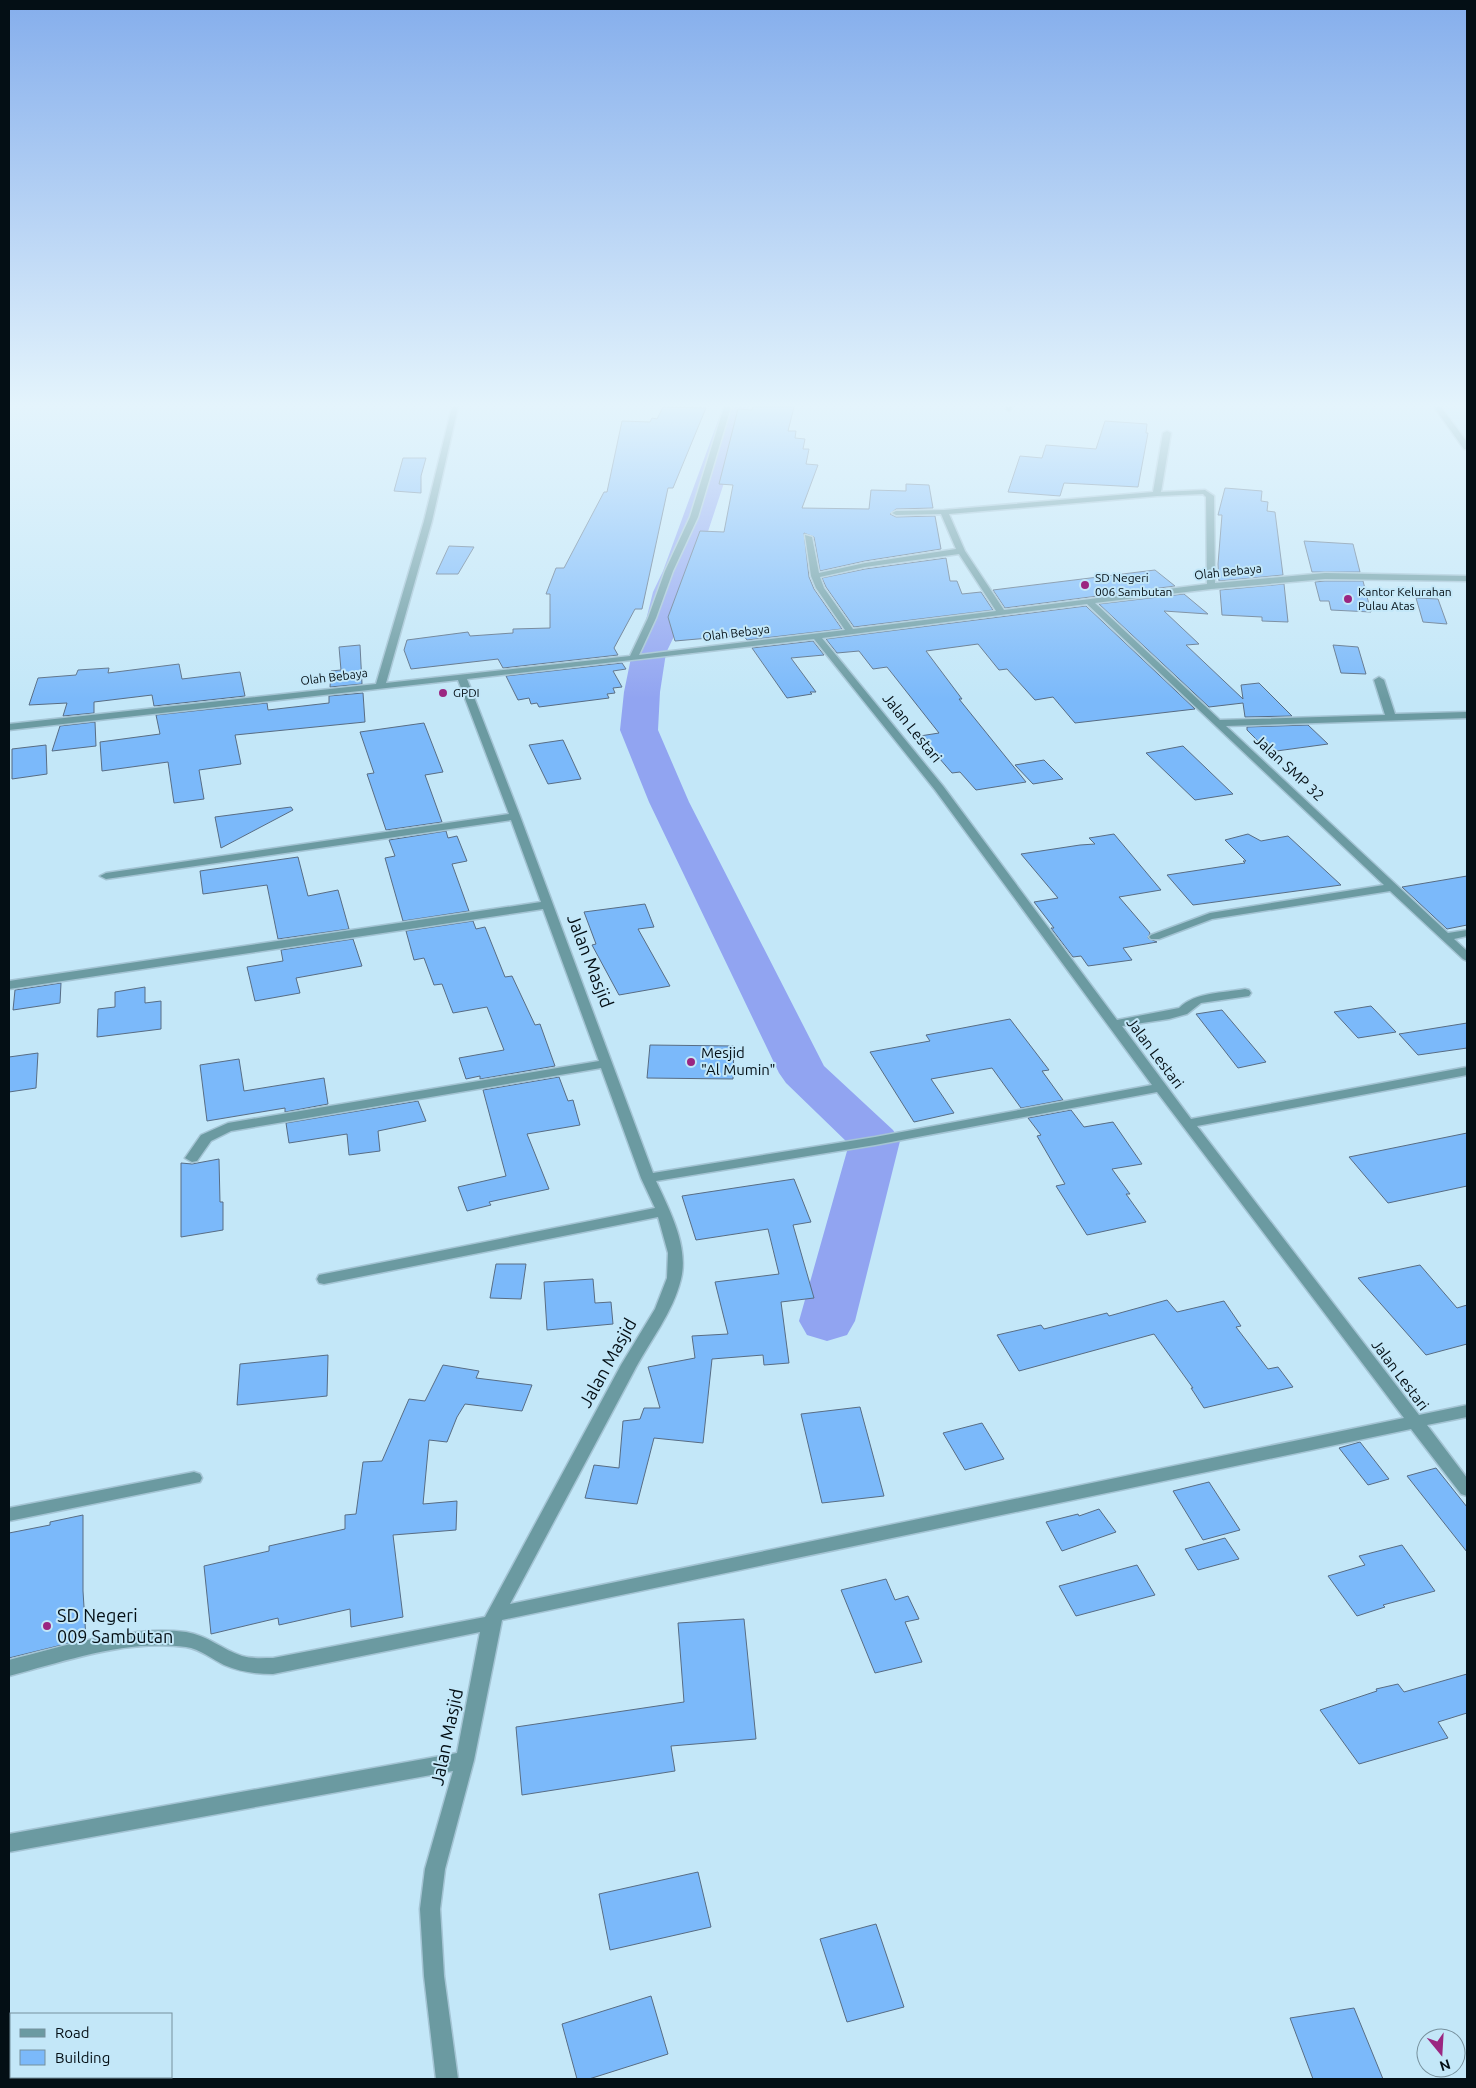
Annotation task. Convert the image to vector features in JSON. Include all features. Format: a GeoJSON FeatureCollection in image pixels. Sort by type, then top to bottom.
{"type":"FeatureCollection","features":[{"type":"Feature","properties":{"kind":"street"},"geometry":{"type":"LineString","coordinates":[[381,684],[432,504]]}},
{"type":"Feature","properties":{"kind":"street"},"geometry":{"type":"LineString","coordinates":[[639,657],[670,571],[698,504]]}},
{"type":"Feature","properties":{"kind":"street"},"geometry":{"type":"LineString","coordinates":[[896,513],[944,512],[1033,504]]}},
{"type":"Feature","properties":{"kind":"street"},"geometry":{"type":"LineString","coordinates":[[1210,504],[1211,586]]}},
{"type":"Feature","properties":{"kind":"street"},"geometry":{"type":"LineString","coordinates":[[944,512],[961,551],[1002,613]]}},
{"type":"Feature","properties":{"kind":"street"},"geometry":{"type":"LineString","coordinates":[[808,537],[815,576],[820,588],[851,632]]}},
{"type":"Feature","properties":{"kind":"street"},"geometry":{"type":"LineString","coordinates":[[815,576],[865,565],[961,551]]}},
{"type":"Feature","properties":{"kind":"street","name":"Olah Bebaya"},"geometry":{"type":"LineString","coordinates":[[9,727],[381,684],[682,653],[1211,586],[1318,576],[1467,578]]}},
{"type":"Feature","properties":{"kind":"street","name":"Jalan SMP 32"},"geometry":{"type":"LineString","coordinates":[[1089,602],[1467,957]]}},
{"type":"Feature","properties":{"kind":"street","name":"Jalan Lestari"},"geometry":{"type":"LineString","coordinates":[[816,636],[939,788],[1188,1124],[1467,1490]]}},
{"type":"Feature","properties":{"kind":"street","name":"Jalan Masjid"},"geometry":{"type":"LineString","coordinates":[[447,2079],[434,1976],[430,1909],[435,1869],[465,1760],[494,1619],[665,1301],[674,1278],[675,1253],[663,1211],[648,1178],[515,816],[460,676]]}},
{"type":"Feature","properties":{"kind":"street"},"geometry":{"type":"LineString","coordinates":[[1379,680],[1391,718]]}},
{"type":"Feature","properties":{"kind":"street"},"geometry":{"type":"LineString","coordinates":[[1218,723],[1467,715]]}},
{"type":"Feature","properties":{"kind":"street"},"geometry":{"type":"LineString","coordinates":[[106,876],[515,816]]}},
{"type":"Feature","properties":{"kind":"street"},"geometry":{"type":"LineString","coordinates":[[1155,937],[1210,916],[1394,888]]}},
{"type":"Feature","properties":{"kind":"street"},"geometry":{"type":"LineString","coordinates":[[9,985],[547,906]]}},
{"type":"Feature","properties":{"kind":"street"},"geometry":{"type":"LineString","coordinates":[[1446,937],[1467,933]]}},
{"type":"Feature","properties":{"kind":"street"},"geometry":{"type":"LineString","coordinates":[[1113,1024],[1170,1016],[1183,1011],[1190,1004],[1198,1000],[1245,993]]}},
{"type":"Feature","properties":{"kind":"street"},"geometry":{"type":"LineString","coordinates":[[192,1158],[206,1138],[218,1130],[228,1127],[607,1063]]}},
{"type":"Feature","properties":{"kind":"street"},"geometry":{"type":"LineString","coordinates":[[1188,1124],[1467,1071]]}},
{"type":"Feature","properties":{"kind":"street"},"geometry":{"type":"LineString","coordinates":[[648,1178],[875,1141],[1162,1087]]}},
{"type":"Feature","properties":{"kind":"street"},"geometry":{"type":"LineString","coordinates":[[324,1279],[663,1211]]}},
{"type":"Feature","properties":{"kind":"street"},"geometry":{"type":"LineString","coordinates":[[9,1668],[118,1643],[160,1636],[190,1640],[214,1648],[233,1661],[250,1666],[273,1666],[1467,1411]]}},
{"type":"Feature","properties":{"kind":"street"},"geometry":{"type":"LineString","coordinates":[[9,1515],[194,1478]]}},
{"type":"Feature","properties":{"kind":"street"},"geometry":{"type":"LineString","coordinates":[[9,1843],[465,1760]]}},
{"type":"Feature","properties":{"kind":"building"},"geometry":{"type":"Polygon","coordinates":[[[597,504],[664,504],[642,609],[635,609],[614,648],[618,655],[503,668],[498,659],[411,669],[404,650],[407,640],[468,632],[470,636],[513,633],[513,629],[550,628],[550,594],[546,594],[556,568],[564,568],[597,504]]]}},
{"type":"Feature","properties":{"kind":"building"},"geometry":{"type":"Polygon","coordinates":[[[729,504],[803,504],[802,508],[869,509],[869,504],[932,504],[933,508],[896,509],[890,514],[896,517],[935,516],[941,549],[865,561],[820,571],[814,537],[804,533],[809,577],[814,589],[842,629],[747,640],[743,635],[675,641],[668,617],[700,531],[724,532],[729,504]]]}},
{"type":"Feature","properties":{"kind":"building"},"geometry":{"type":"Polygon","coordinates":[[[1221,504],[1268,504],[1267,511],[1275,512],[1283,575],[1219,581],[1218,564],[1222,515],[1218,515],[1221,504]]]}},
{"type":"Feature","properties":{"kind":"building"},"geometry":{"type":"Polygon","coordinates":[[[1304,541],[1353,544],[1360,572],[1312,572],[1304,541]]]}},
{"type":"Feature","properties":{"kind":"building"},"geometry":{"type":"Polygon","coordinates":[[[449,546],[474,547],[458,574],[436,574],[449,546]]]}},
{"type":"Feature","properties":{"kind":"building"},"geometry":{"type":"Polygon","coordinates":[[[946,558],[950,581],[957,581],[962,594],[981,592],[993,610],[854,627],[826,587],[822,578],[865,569],[946,558]]]}},
{"type":"Feature","properties":{"kind":"building","name":"SD Negeri 006 Sambutan"},"geometry":{"type":"Polygon","coordinates":[[[1155,570],[1175,586],[1005,608],[993,590],[1155,570]]]}},
{"type":"Feature","properties":{"kind":"building","name":"Kantor Kelurahan Pulau Atas"},"geometry":{"type":"Polygon","coordinates":[[[1363,581],[1371,612],[1331,610],[1329,601],[1320,601],[1315,582],[1363,581]]]}},
{"type":"Feature","properties":{"kind":"building"},"geometry":{"type":"Polygon","coordinates":[[[1284,584],[1288,622],[1262,621],[1262,617],[1222,615],[1220,590],[1284,584]]]}},
{"type":"Feature","properties":{"kind":"building"},"geometry":{"type":"Polygon","coordinates":[[[1184,594],[1208,614],[1164,611],[1199,644],[1186,645],[1243,699],[1241,685],[1259,683],[1292,716],[1245,717],[1243,703],[1209,707],[1099,604],[1184,594]]]}},
{"type":"Feature","properties":{"kind":"building"},"geometry":{"type":"Polygon","coordinates":[[[1416,598],[1438,599],[1447,624],[1423,622],[1416,598]]]}},
{"type":"Feature","properties":{"kind":"building"},"geometry":{"type":"Polygon","coordinates":[[[1086,606],[1195,709],[1075,723],[1053,697],[1035,700],[1007,669],[999,670],[978,644],[926,651],[962,699],[959,699],[1026,782],[976,790],[960,772],[952,773],[920,736],[939,733],[887,667],[873,669],[859,651],[837,653],[826,639],[1086,606]]]}},
{"type":"Feature","properties":{"kind":"building"},"geometry":{"type":"Polygon","coordinates":[[[813,641],[824,655],[791,658],[816,692],[787,698],[752,648],[813,641]]]}},
{"type":"Feature","properties":{"kind":"building"},"geometry":{"type":"Polygon","coordinates":[[[360,645],[362,684],[330,687],[331,671],[341,670],[339,647],[360,645]]]}},
{"type":"Feature","properties":{"kind":"building"},"geometry":{"type":"Polygon","coordinates":[[[1333,645],[1358,647],[1366,674],[1341,673],[1333,645]]]}},
{"type":"Feature","properties":{"kind":"building"},"geometry":{"type":"Polygon","coordinates":[[[622,663],[626,669],[613,671],[622,687],[613,688],[615,693],[607,694],[609,698],[539,707],[537,703],[531,704],[529,698],[518,700],[506,676],[622,663]]]}},
{"type":"Feature","properties":{"kind":"building"},"geometry":{"type":"Polygon","coordinates":[[[179,664],[182,679],[240,672],[245,696],[154,706],[152,695],[94,702],[94,713],[63,716],[67,703],[29,705],[38,678],[76,675],[78,670],[109,668],[108,673],[179,664]]]}},
{"type":"Feature","properties":{"kind":"building"},"geometry":{"type":"Polygon","coordinates":[[[363,693],[365,722],[235,735],[241,764],[199,770],[204,799],[174,803],[168,762],[102,771],[100,742],[160,734],[156,715],[267,703],[268,710],[329,703],[329,696],[363,693]]]}},
{"type":"Feature","properties":{"kind":"building"},"geometry":{"type":"Polygon","coordinates":[[[95,722],[96,746],[52,751],[60,726],[95,722]]]}},
{"type":"Feature","properties":{"kind":"building"},"geometry":{"type":"Polygon","coordinates":[[[424,723],[443,772],[425,775],[442,822],[386,830],[367,774],[374,773],[360,732],[424,723]]]}},
{"type":"Feature","properties":{"kind":"building"},"geometry":{"type":"Polygon","coordinates":[[[1308,725],[1328,744],[1269,752],[1247,730],[1247,727],[1308,725]]]}},
{"type":"Feature","properties":{"kind":"building"},"geometry":{"type":"Polygon","coordinates":[[[563,740],[581,779],[548,784],[529,745],[563,740]]]}},
{"type":"Feature","properties":{"kind":"building"},"geometry":{"type":"Polygon","coordinates":[[[46,745],[47,774],[12,779],[12,749],[46,745]]]}},
{"type":"Feature","properties":{"kind":"building"},"geometry":{"type":"Polygon","coordinates":[[[1183,746],[1233,794],[1195,800],[1146,753],[1183,746]]]}},
{"type":"Feature","properties":{"kind":"building"},"geometry":{"type":"Polygon","coordinates":[[[1044,760],[1063,779],[1033,784],[1015,765],[1044,760]]]}},
{"type":"Feature","properties":{"kind":"building"},"geometry":{"type":"Polygon","coordinates":[[[291,807],[293,810],[221,848],[215,817],[291,807]]]}},
{"type":"Feature","properties":{"kind":"building"},"geometry":{"type":"Polygon","coordinates":[[[446,831],[448,838],[457,836],[467,861],[452,864],[469,911],[403,921],[385,858],[395,856],[389,840],[446,831]]]}},
{"type":"Feature","properties":{"kind":"building"},"geometry":{"type":"Polygon","coordinates":[[[1114,834],[1161,890],[1119,897],[1150,933],[1148,938],[1157,942],[1123,948],[1132,960],[1088,966],[1081,956],[1073,957],[1034,902],[1058,898],[1021,854],[1095,844],[1089,838],[1114,834]]]}},
{"type":"Feature","properties":{"kind":"building"},"geometry":{"type":"Polygon","coordinates":[[[1248,834],[1261,841],[1288,836],[1341,885],[1193,905],[1167,875],[1245,863],[1243,861],[1246,861],[1225,840],[1248,834]]]}},
{"type":"Feature","properties":{"kind":"building"},"geometry":{"type":"Polygon","coordinates":[[[298,857],[308,896],[338,890],[349,929],[278,939],[267,885],[203,894],[200,871],[298,857]]]}},
{"type":"Feature","properties":{"kind":"building"},"geometry":{"type":"Polygon","coordinates":[[[1467,876],[1467,925],[1447,929],[1402,887],[1467,876]]]}},
{"type":"Feature","properties":{"kind":"building"},"geometry":{"type":"Polygon","coordinates":[[[645,904],[654,927],[638,929],[670,986],[619,995],[592,945],[596,944],[584,912],[645,904]]]}},
{"type":"Feature","properties":{"kind":"building"},"geometry":{"type":"Polygon","coordinates":[[[473,921],[476,929],[485,927],[505,977],[512,976],[535,1025],[540,1024],[555,1066],[480,1079],[480,1076],[466,1079],[459,1058],[504,1050],[487,1007],[453,1013],[442,984],[434,985],[424,958],[414,960],[406,931],[473,921]]]}},
{"type":"Feature","properties":{"kind":"building"},"geometry":{"type":"Polygon","coordinates":[[[353,939],[362,966],[296,978],[300,993],[255,1001],[247,967],[283,961],[281,950],[353,939]]]}},
{"type":"Feature","properties":{"kind":"building"},"geometry":{"type":"Polygon","coordinates":[[[61,983],[60,1003],[13,1010],[15,990],[61,983]]]}},
{"type":"Feature","properties":{"kind":"building"},"geometry":{"type":"Polygon","coordinates":[[[145,987],[145,1003],[161,1001],[161,1029],[97,1037],[98,1009],[115,1007],[115,992],[145,987]]]}},
{"type":"Feature","properties":{"kind":"building"},"geometry":{"type":"Polygon","coordinates":[[[1371,1006],[1396,1032],[1358,1038],[1334,1012],[1371,1006]]]}},
{"type":"Feature","properties":{"kind":"building"},"geometry":{"type":"Polygon","coordinates":[[[1222,1010],[1266,1062],[1238,1068],[1196,1014],[1222,1010]]]}},
{"type":"Feature","properties":{"kind":"building"},"geometry":{"type":"Polygon","coordinates":[[[1010,1019],[1049,1070],[1042,1071],[1063,1100],[1021,1108],[992,1068],[931,1079],[954,1113],[914,1122],[870,1052],[930,1041],[926,1035],[1010,1019]]]}},
{"type":"Feature","properties":{"kind":"building"},"geometry":{"type":"Polygon","coordinates":[[[1467,1023],[1467,1048],[1418,1055],[1399,1034],[1467,1023]]]}},
{"type":"Feature","properties":{"kind":"building","name":"Mesjid \"Al Mumin\""},"geometry":{"type":"Polygon","coordinates":[[[650,1045],[734,1046],[733,1079],[647,1078],[650,1045]]]}},
{"type":"Feature","properties":{"kind":"building"},"geometry":{"type":"Polygon","coordinates":[[[38,1053],[36,1088],[9,1092],[9,1057],[38,1053]]]}},
{"type":"Feature","properties":{"kind":"building"},"geometry":{"type":"Polygon","coordinates":[[[239,1059],[244,1091],[324,1078],[328,1104],[285,1112],[285,1108],[207,1121],[200,1065],[239,1059]]]}},
{"type":"Feature","properties":{"kind":"building"},"geometry":{"type":"Polygon","coordinates":[[[559,1077],[568,1101],[573,1100],[580,1125],[527,1134],[549,1189],[489,1202],[491,1205],[467,1211],[458,1187],[506,1176],[483,1090],[559,1077]]]}},
{"type":"Feature","properties":{"kind":"building"},"geometry":{"type":"Polygon","coordinates":[[[418,1101],[426,1121],[378,1131],[380,1151],[349,1155],[347,1134],[289,1143],[286,1123],[418,1101]]]}},
{"type":"Feature","properties":{"kind":"building"},"geometry":{"type":"Polygon","coordinates":[[[1071,1110],[1084,1127],[1113,1122],[1142,1164],[1112,1169],[1130,1194],[1126,1194],[1146,1222],[1087,1235],[1056,1186],[1065,1184],[1037,1136],[1041,1135],[1028,1118],[1071,1110]]]}},
{"type":"Feature","properties":{"kind":"building"},"geometry":{"type":"Polygon","coordinates":[[[1467,1133],[1467,1186],[1388,1203],[1349,1157],[1467,1133]]]}},
{"type":"Feature","properties":{"kind":"building"},"geometry":{"type":"Polygon","coordinates":[[[219,1159],[220,1202],[223,1202],[223,1230],[181,1237],[181,1163],[192,1164],[219,1159]]]}},
{"type":"Feature","properties":{"kind":"building"},"geometry":{"type":"Polygon","coordinates":[[[794,1179],[811,1222],[793,1225],[814,1298],[781,1302],[789,1363],[764,1365],[763,1355],[712,1359],[703,1443],[654,1438],[637,1504],[585,1498],[594,1465],[619,1468],[623,1421],[640,1419],[644,1408],[660,1408],[648,1367],[695,1358],[692,1336],[728,1334],[715,1282],[779,1274],[768,1229],[696,1240],[682,1196],[794,1179]]]}},
{"type":"Feature","properties":{"kind":"building"},"geometry":{"type":"Polygon","coordinates":[[[496,1264],[526,1264],[521,1299],[490,1298],[496,1264]]]}},
{"type":"Feature","properties":{"kind":"building"},"geometry":{"type":"Polygon","coordinates":[[[1420,1265],[1457,1308],[1467,1305],[1467,1344],[1426,1355],[1358,1278],[1420,1265]]]}},
{"type":"Feature","properties":{"kind":"building"},"geometry":{"type":"Polygon","coordinates":[[[593,1279],[595,1303],[611,1302],[613,1324],[547,1330],[544,1282],[593,1279]]]}},
{"type":"Feature","properties":{"kind":"building"},"geometry":{"type":"Polygon","coordinates":[[[1167,1300],[1177,1312],[1224,1301],[1241,1326],[1236,1327],[1268,1369],[1278,1367],[1293,1387],[1204,1408],[1191,1388],[1193,1388],[1154,1334],[1019,1371],[997,1335],[1041,1325],[1044,1329],[1107,1313],[1109,1316],[1167,1300]]]}},
{"type":"Feature","properties":{"kind":"building"},"geometry":{"type":"Polygon","coordinates":[[[328,1355],[327,1396],[237,1405],[240,1364],[328,1355]]]}},
{"type":"Feature","properties":{"kind":"building"},"geometry":{"type":"Polygon","coordinates":[[[443,1365],[479,1371],[476,1378],[532,1385],[522,1411],[465,1404],[457,1417],[447,1442],[429,1440],[423,1504],[457,1501],[456,1530],[393,1535],[403,1617],[351,1627],[350,1609],[279,1625],[278,1618],[211,1634],[204,1566],[269,1551],[269,1546],[345,1529],[345,1515],[356,1514],[363,1462],[382,1461],[409,1399],[425,1401],[443,1365]]]}},
{"type":"Feature","properties":{"kind":"building"},"geometry":{"type":"Polygon","coordinates":[[[860,1407],[884,1496],[822,1503],[801,1414],[860,1407]]]}},
{"type":"Feature","properties":{"kind":"building"},"geometry":{"type":"Polygon","coordinates":[[[982,1423],[1004,1459],[965,1470],[943,1433],[982,1423]]]}},
{"type":"Feature","properties":{"kind":"building"},"geometry":{"type":"Polygon","coordinates":[[[1360,1442],[1389,1479],[1368,1485],[1339,1448],[1360,1442]]]}},
{"type":"Feature","properties":{"kind":"building"},"geometry":{"type":"Polygon","coordinates":[[[1436,1468],[1467,1507],[1467,1552],[1407,1476],[1436,1468]]]}},
{"type":"Feature","properties":{"kind":"building"},"geometry":{"type":"Polygon","coordinates":[[[1209,1482],[1240,1530],[1203,1540],[1173,1491],[1209,1482]]]}},
{"type":"Feature","properties":{"kind":"building"},"geometry":{"type":"Polygon","coordinates":[[[1099,1509],[1116,1532],[1062,1551],[1046,1522],[1078,1514],[1079,1516],[1099,1509]]]}},
{"type":"Feature","properties":{"kind":"building"},"geometry":{"type":"Polygon","coordinates":[[[83,1515],[83,1591],[86,1639],[9,1658],[9,1533],[50,1525],[50,1522],[83,1515]]]}},
{"type":"Feature","properties":{"kind":"building"},"geometry":{"type":"Polygon","coordinates":[[[1225,1538],[1239,1559],[1198,1570],[1185,1549],[1225,1538]]]}},
{"type":"Feature","properties":{"kind":"building"},"geometry":{"type":"Polygon","coordinates":[[[1402,1545],[1435,1591],[1383,1605],[1385,1607],[1357,1616],[1328,1576],[1365,1565],[1359,1556],[1402,1545]]]}},
{"type":"Feature","properties":{"kind":"building"},"geometry":{"type":"Polygon","coordinates":[[[1137,1565],[1155,1595],[1076,1616],[1059,1586],[1137,1565]]]}},
{"type":"Feature","properties":{"kind":"building"},"geometry":{"type":"Polygon","coordinates":[[[886,1579],[895,1600],[908,1596],[919,1619],[905,1622],[922,1662],[875,1673],[841,1590],[886,1579]]]}},
{"type":"Feature","properties":{"kind":"building"},"geometry":{"type":"Polygon","coordinates":[[[744,1619],[756,1739],[671,1746],[675,1771],[522,1795],[516,1727],[684,1702],[678,1623],[744,1619]]]}},
{"type":"Feature","properties":{"kind":"building"},"geometry":{"type":"Polygon","coordinates":[[[1467,1674],[1467,1713],[1438,1722],[1448,1738],[1359,1764],[1320,1710],[1377,1691],[1376,1689],[1398,1684],[1404,1692],[1467,1674]]]}},
{"type":"Feature","properties":{"kind":"building"},"geometry":{"type":"Polygon","coordinates":[[[698,1872],[711,1927],[610,1950],[599,1894],[698,1872]]]}},
{"type":"Feature","properties":{"kind":"building"},"geometry":{"type":"Polygon","coordinates":[[[876,1924],[904,2007],[847,2022],[820,1939],[876,1924]]]}},
{"type":"Feature","properties":{"kind":"building"},"geometry":{"type":"Polygon","coordinates":[[[651,1996],[668,2054],[589,2079],[577,2079],[562,2024],[651,1996]]]}},
{"type":"Feature","properties":{"kind":"building"},"geometry":{"type":"Polygon","coordinates":[[[1354,2008],[1383,2079],[1313,2079],[1290,2018],[1354,2008]]]}},
{"type":"Feature","properties":{"kind":"waterway"},"geometry":{"type":"LineString","coordinates":[[702,504],[679,571],[669,592],[661,628],[649,653],[642,692],[639,730],[669,802],[803,1073],[875,1141],[827,1321]]}},
{"type":"Feature","properties":{"kind":"place","name":"SD Negeri 006 Sambutan"},"geometry":{"type":"Point","coordinates":[1085,585]}},
{"type":"Feature","properties":{"kind":"place","name":"Kantor Kelurahan Pulau Atas"},"geometry":{"type":"Point","coordinates":[1348,599]}},
{"type":"Feature","properties":{"kind":"place","name":"GPDI"},"geometry":{"type":"Point","coordinates":[443,693]}},
{"type":"Feature","properties":{"kind":"place","name":"Mesjid \"Al Mumin\""},"geometry":{"type":"Point","coordinates":[691,1062]}},
{"type":"Feature","properties":{"kind":"place","name":"SD Negeri 009 Sambutan"},"geometry":{"type":"Point","coordinates":[47,1626]}}]}
